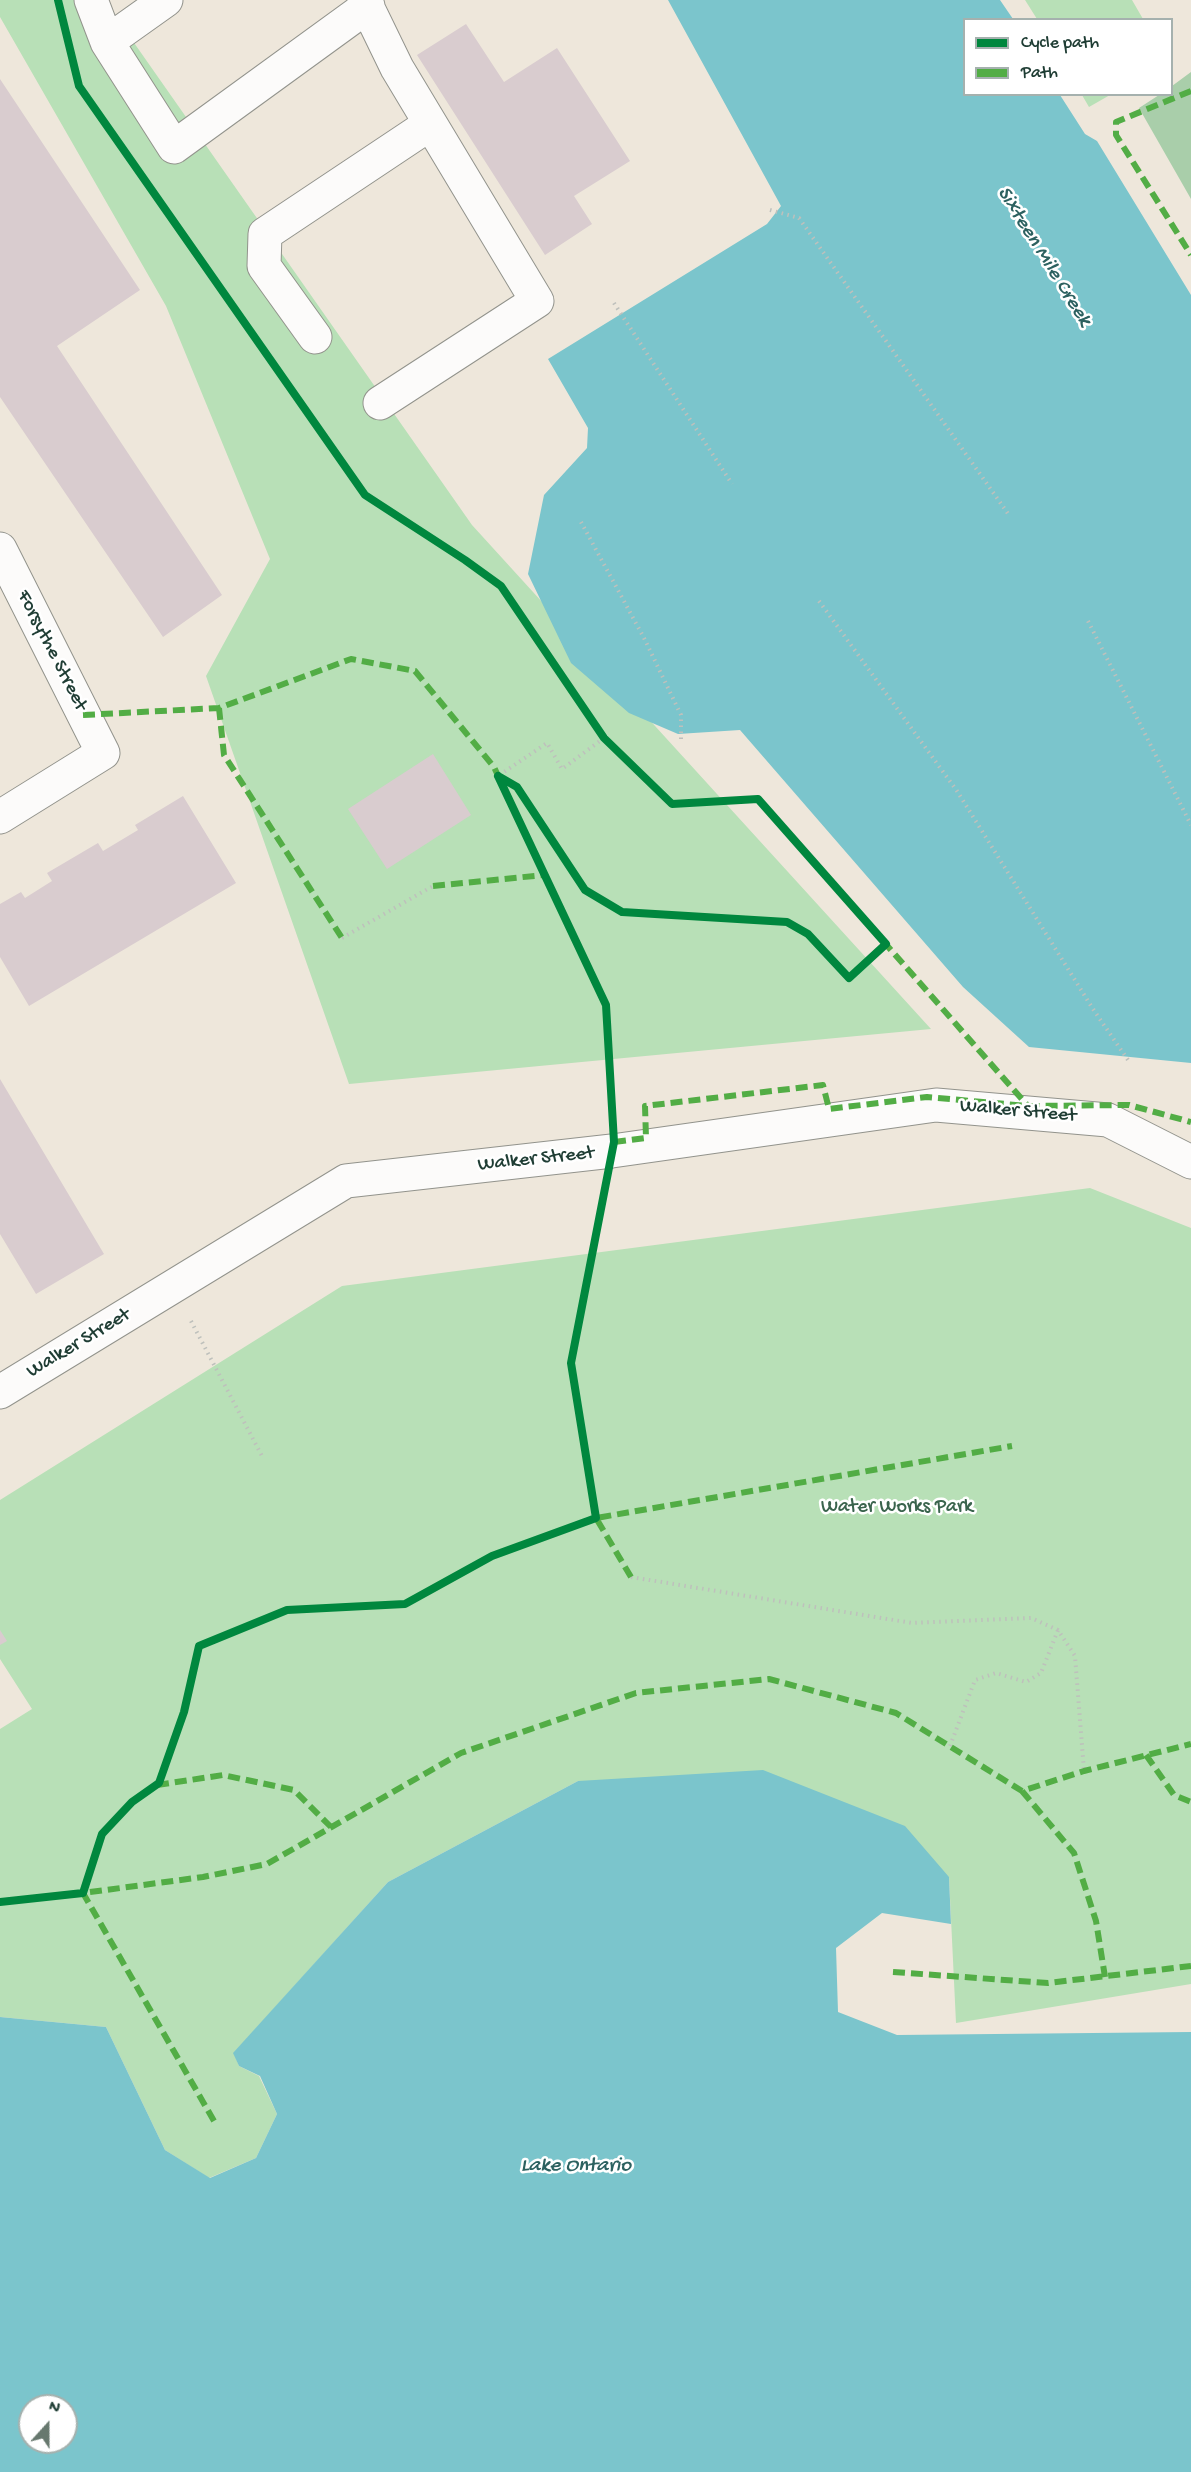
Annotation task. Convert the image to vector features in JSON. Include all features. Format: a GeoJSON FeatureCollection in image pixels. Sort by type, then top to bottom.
{"type":"FeatureCollection","features":[{"type":"Feature","properties":{"kind":"street"},"geometry":{"type":"LineString","coordinates":[[91,0],[107,42],[174,147],[366,3],[397,68],[537,301],[380,404]]}},
{"type":"Feature","properties":{"kind":"street"},"geometry":{"type":"LineString","coordinates":[[107,42],[166,0]]}},
{"type":"Feature","properties":{"kind":"street"},"geometry":{"type":"LineString","coordinates":[[315,337],[264,266],[265,234],[430,124]]}},
{"type":"Feature","properties":{"kind":"street","name":"Forsythe Street"},"geometry":{"type":"LineString","coordinates":[[0,549],[103,753],[0,817]]}},
{"type":"Feature","properties":{"kind":"street","name":"Walker Street"},"geometry":{"type":"LineString","coordinates":[[4,1381],[173,1287],[346,1181],[612,1151],[936,1105],[1108,1120],[1191,1162]]}},
{"type":"Feature","properties":{"kind":"path"},"geometry":{"type":"LineString","coordinates":[[770,210],[799,219],[1009,515]]}},
{"type":"Feature","properties":{"kind":"path"},"geometry":{"type":"LineString","coordinates":[[614,303],[732,484]]}},
{"type":"Feature","properties":{"kind":"path"},"geometry":{"type":"LineString","coordinates":[[581,522],[644,638],[681,715],[681,742]]}},
{"type":"Feature","properties":{"kind":"path"},"geometry":{"type":"LineString","coordinates":[[819,601],[957,791],[1093,1009],[1130,1063]]}},
{"type":"Feature","properties":{"kind":"path"},"geometry":{"type":"LineString","coordinates":[[1088,621],[1191,825]]}},
{"type":"Feature","properties":{"kind":"path"},"geometry":{"type":"LineString","coordinates":[[604,738],[562,769],[547,743],[498,776],[517,787],[585,890],[622,912],[787,922],[808,934],[849,978],[886,944]]}},
{"type":"Feature","properties":{"kind":"path"},"geometry":{"type":"LineString","coordinates":[[342,938],[433,886]]}},
{"type":"Feature","properties":{"kind":"path"},"geometry":{"type":"LineString","coordinates":[[173,1287],[263,1458]]}},
{"type":"Feature","properties":{"kind":"path"},"geometry":{"type":"LineString","coordinates":[[631,1577],[912,1623],[1031,1618],[1058,1630],[1075,1656],[1084,1772]]}},
{"type":"Feature","properties":{"kind":"path"},"geometry":{"type":"LineString","coordinates":[[950,1746],[975,1680],[996,1673],[1026,1682],[1041,1673],[1058,1630]]}},
{"type":"Feature","properties":{"kind":"path"},"geometry":{"type":"LineString","coordinates":[[159,1783],[184,1712],[199,1646]]}},
{"type":"Feature","properties":{"kind":"green space"},"geometry":{"type":"Polygon","coordinates":[[[0,0],[104,0],[472,525],[931,1029],[349,1084],[206,676],[270,559],[166,306],[0,17],[0,0]]]}},
{"type":"Feature","properties":{"kind":"green space"},"geometry":{"type":"Polygon","coordinates":[[[1025,0],[1132,0],[1142,18],[1036,18],[1025,0]]]}},
{"type":"Feature","properties":{"kind":"green space"},"geometry":{"type":"Polygon","coordinates":[[[1191,72],[1191,199],[1139,108],[1157,96],[1173,96],[1173,85],[1191,72]]]}},
{"type":"Feature","properties":{"kind":"green space"},"geometry":{"type":"Polygon","coordinates":[[[1083,96],[1108,96],[1089,107],[1083,96]]]}},
{"type":"Feature","properties":{"kind":"green space","name":"Water Works Park"},"geometry":{"type":"Polygon","coordinates":[[[1090,1188],[1191,1228],[1191,1984],[956,2023],[949,1877],[578,1781],[388,1882],[234,2053],[239,2066],[259,2076],[277,2114],[256,2158],[209,2178],[165,2150],[106,2027],[0,2017],[0,1729],[32,1709],[0,1659],[0,1500],[342,1286],[1090,1188]]]}},
{"type":"Feature","properties":{"kind":"water","name":"Sixteen Mile Creek"},"geometry":{"type":"Polygon","coordinates":[[[668,0],[1000,0],[1012,18],[963,18],[963,96],[1061,96],[1085,134],[1097,141],[1191,295],[1191,1063],[1029,1047],[963,987],[740,730],[678,734],[629,713],[571,663],[528,574],[544,495],[587,448],[588,428],[548,359],[767,224],[781,206],[668,0]]]}},
{"type":"Feature","properties":{"kind":"water","name":"Lake Ontario"},"geometry":{"type":"Polygon","coordinates":[[[763,1770],[905,1826],[949,1877],[951,1924],[882,1913],[836,1948],[838,2012],[897,2035],[1191,2032],[1191,2472],[0,2472],[0,2017],[106,2027],[165,2150],[210,2178],[256,2158],[277,2114],[260,2076],[239,2066],[233,2053],[388,1882],[578,1781],[763,1770]]]}},
{"type":"Feature","properties":{"kind":"building"},"geometry":{"type":"Polygon","coordinates":[[[466,24],[504,82],[557,48],[630,161],[574,196],[592,224],[545,255],[417,55],[466,24]]]}},
{"type":"Feature","properties":{"kind":"building"},"geometry":{"type":"Polygon","coordinates":[[[0,79],[140,290],[57,346],[222,595],[163,637],[0,397],[0,79]]]}},
{"type":"Feature","properties":{"kind":"building"},"geometry":{"type":"Polygon","coordinates":[[[433,754],[471,815],[387,869],[348,809],[433,754]]]}},
{"type":"Feature","properties":{"kind":"building"},"geometry":{"type":"Polygon","coordinates":[[[183,796],[236,883],[29,1006],[0,957],[0,904],[21,892],[25,898],[52,881],[47,873],[98,843],[103,851],[138,830],[135,825],[183,796]]]}},
{"type":"Feature","properties":{"kind":"building"},"geometry":{"type":"Polygon","coordinates":[[[0,1079],[104,1254],[36,1294],[0,1234],[0,1079]]]}},
{"type":"Feature","properties":{"kind":"building"},"geometry":{"type":"Polygon","coordinates":[[[0,1630],[7,1641],[0,1645],[0,1630]]]}},
{"type":"Feature","properties":{"kind":"marked path"},"geometry":{"type":"LineString","coordinates":[[1191,91],[1116,122],[1116,135],[1191,255]]}},
{"type":"Feature","properties":{"kind":"marked path"},"geometry":{"type":"LineString","coordinates":[[83,715],[219,708],[351,659],[415,671],[494,767],[500,780]]}},
{"type":"Feature","properties":{"kind":"marked path"},"geometry":{"type":"LineString","coordinates":[[219,708],[224,755],[342,938]]}},
{"type":"Feature","properties":{"kind":"marked path"},"geometry":{"type":"LineString","coordinates":[[433,886],[544,875]]}},
{"type":"Feature","properties":{"kind":"marked path"},"geometry":{"type":"LineString","coordinates":[[883,941],[1035,1114]]}},
{"type":"Feature","properties":{"kind":"marked path"},"geometry":{"type":"LineString","coordinates":[[614,1142],[646,1138],[645,1106],[823,1085],[829,1109],[927,1097],[1028,1106],[1129,1105],[1191,1122]]}},
{"type":"Feature","properties":{"kind":"marked path"},"geometry":{"type":"LineString","coordinates":[[631,1577],[596,1518],[1012,1446]]}},
{"type":"Feature","properties":{"kind":"marked path"},"geometry":{"type":"LineString","coordinates":[[214,2121],[83,1893],[203,1877],[267,1864],[461,1753],[636,1693],[769,1679],[896,1713],[1022,1791],[1084,1771],[1191,1744]]}},
{"type":"Feature","properties":{"kind":"marked path"},"geometry":{"type":"LineString","coordinates":[[1146,1755],[1174,1795],[1191,1802]]}},
{"type":"Feature","properties":{"kind":"marked path"},"geometry":{"type":"LineString","coordinates":[[157,1785],[223,1775],[294,1790],[331,1827]]}},
{"type":"Feature","properties":{"kind":"marked path"},"geometry":{"type":"LineString","coordinates":[[1022,1791],[1074,1853],[1096,1921],[1105,1977]]}},
{"type":"Feature","properties":{"kind":"marked path"},"geometry":{"type":"LineString","coordinates":[[893,1972],[1048,1983],[1191,1966]]}},
{"type":"Feature","properties":{"kind":"cycle path"},"geometry":{"type":"LineString","coordinates":[[58,0],[79,86],[365,495],[501,586],[604,738],[672,804],[758,799],[886,944],[849,978],[808,934],[787,922],[622,912],[585,890],[517,787],[498,776]]}},
{"type":"Feature","properties":{"kind":"cycle path"},"geometry":{"type":"LineString","coordinates":[[0,1902],[83,1893],[102,1834],[132,1802],[159,1783],[184,1712],[199,1646],[287,1610],[405,1604],[492,1556],[596,1518],[571,1363],[614,1142],[606,1005],[498,776]]}}]}
